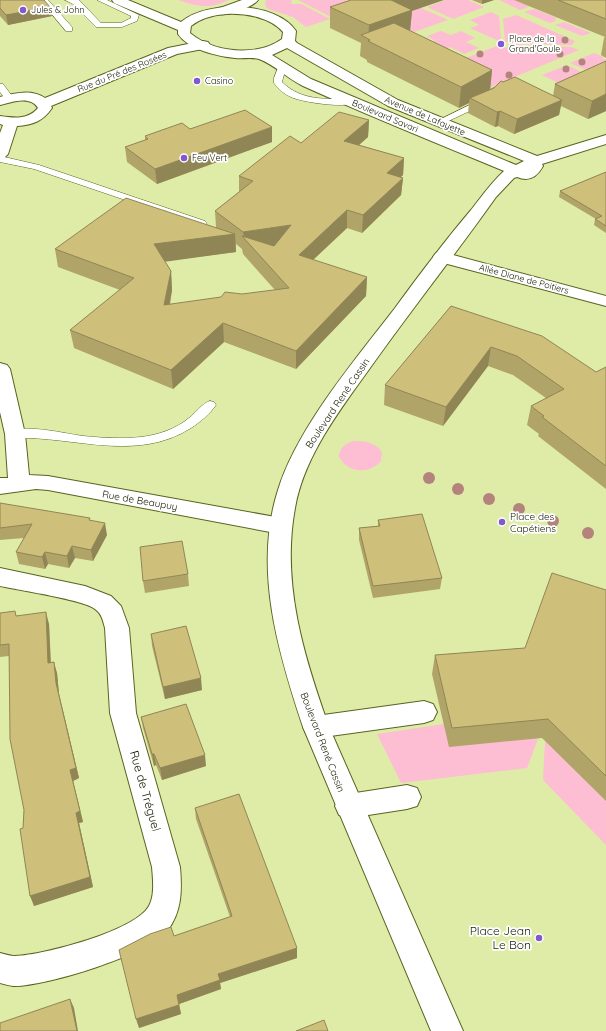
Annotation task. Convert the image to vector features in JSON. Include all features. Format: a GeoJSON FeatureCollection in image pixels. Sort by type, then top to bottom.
{"type":"FeatureCollection","features":[{"type":"Feature","properties":{"kind":"street"},"geometry":{"type":"LineString","coordinates":[[118,0],[184,31],[188,38],[221,52],[233,55],[241,56],[258,54],[273,50],[288,41],[290,31],[286,26],[264,15],[246,11],[224,11],[203,14],[182,11]]}},
{"type":"Feature","properties":{"kind":"street"},"geometry":{"type":"LineString","coordinates":[[224,11],[253,0],[255,7],[264,15]]}},
{"type":"Feature","properties":{"kind":"street"},"geometry":{"type":"LineString","coordinates":[[184,31],[188,22],[203,14]]}},
{"type":"Feature","properties":{"kind":"street","name":"Rue du Pré des Rosées"},"geometry":{"type":"LineString","coordinates":[[37,101],[162,46],[184,31]]}},
{"type":"Feature","properties":{"kind":"street","name":"Avenue de Lafayette"},"geometry":{"type":"LineString","coordinates":[[288,41],[292,46],[386,100],[439,122],[527,168]]}},
{"type":"Feature","properties":{"kind":"street","name":"Rue du Pré des Rosées"},"geometry":{"type":"LineString","coordinates":[[4,100],[37,101],[173,51],[203,45]]}},
{"type":"Feature","properties":{"kind":"street","name":"Boulevard Savari"},"geometry":{"type":"LineString","coordinates":[[258,54],[274,61],[306,82],[351,102],[527,168]]}},
{"type":"Feature","properties":{"kind":"street"},"geometry":{"type":"LineString","coordinates":[[0,154],[5,121],[26,120],[36,117],[45,108],[37,101]]}},
{"type":"Feature","properties":{"kind":"street"},"geometry":{"type":"LineString","coordinates":[[527,168],[606,133]]}},
{"type":"Feature","properties":{"kind":"street"},"geometry":{"type":"LineString","coordinates":[[527,168],[606,139]]}},
{"type":"Feature","properties":{"kind":"street"},"geometry":{"type":"LineString","coordinates":[[527,168],[606,144]]}},
{"type":"Feature","properties":{"kind":"street","name":"Boulevard René Cassin"},"geometry":{"type":"LineString","coordinates":[[447,1031],[349,806],[316,727],[298,675],[286,629],[278,575],[280,526],[284,502],[292,478],[307,446],[362,364],[442,257],[481,208],[500,195],[527,168]]}},
{"type":"Feature","properties":{"kind":"street","name":"Allée Diane de Poitiers"},"geometry":{"type":"LineString","coordinates":[[442,257],[606,301]]}},
{"type":"Feature","properties":{"kind":"street"},"geometry":{"type":"LineString","coordinates":[[0,369],[15,434],[10,485]]}},
{"type":"Feature","properties":{"kind":"street","name":"Rue de Beaupuy"},"geometry":{"type":"LineString","coordinates":[[10,485],[48,483],[280,526]]}},
{"type":"Feature","properties":{"kind":"street","name":"Rue de Tréguel"},"geometry":{"type":"LineString","coordinates":[[0,577],[85,595],[103,602],[113,613],[117,628],[123,714],[166,867],[168,889],[168,900],[158,919],[151,927],[129,940],[45,967],[14,971],[0,968]]}},
{"type":"Feature","properties":{"kind":"street"},"geometry":{"type":"LineString","coordinates":[[316,727],[424,712]]}},
{"type":"Feature","properties":{"kind":"street"},"geometry":{"type":"LineString","coordinates":[[349,806],[407,797]]}},
{"type":"Feature","properties":{"kind":"lane"},"geometry":{"type":"LineString","coordinates":[[44,0],[72,28],[52,0]]}},
{"type":"Feature","properties":{"kind":"lane"},"geometry":{"type":"LineString","coordinates":[[69,0],[76,2],[99,25],[122,25],[134,19],[135,15],[101,0]]}},
{"type":"Feature","properties":{"kind":"lane"},"geometry":{"type":"LineString","coordinates":[[0,86],[4,100]]}},
{"type":"Feature","properties":{"kind":"lane"},"geometry":{"type":"LineString","coordinates":[[439,122],[492,96]]}},
{"type":"Feature","properties":{"kind":"lane"},"geometry":{"type":"LineString","coordinates":[[0,159],[47,170],[202,223]]}},
{"type":"Feature","properties":{"kind":"lane"},"geometry":{"type":"LineString","coordinates":[[15,434],[37,433],[108,442],[150,440],[171,433],[191,422],[210,405]]}},
{"type":"Feature","properties":{"kind":"shaded area"},"geometry":{"type":"Polygon","coordinates":[[[178,0],[229,0],[216,5],[204,6],[178,0]]]}},
{"type":"Feature","properties":{"kind":"shaded area"},"geometry":{"type":"Polygon","coordinates":[[[266,0],[292,0],[292,4],[301,4],[330,19],[306,27],[293,17],[268,9],[265,5],[266,0]]]}},
{"type":"Feature","properties":{"kind":"shaded area"},"geometry":{"type":"Polygon","coordinates":[[[298,0],[347,0],[363,8],[333,18],[298,0]]]}},
{"type":"Feature","properties":{"kind":"shaded area"},"geometry":{"type":"Polygon","coordinates":[[[446,0],[468,0],[484,7],[453,19],[427,7],[446,0]]]}},
{"type":"Feature","properties":{"kind":"shaded area"},"geometry":{"type":"Polygon","coordinates":[[[499,0],[515,0],[530,6],[520,10],[499,0]]]}},
{"type":"Feature","properties":{"kind":"shaded area"},"geometry":{"type":"Polygon","coordinates":[[[419,7],[448,20],[414,32],[396,24],[391,18],[419,7]]]}},
{"type":"Feature","properties":{"kind":"shaded area"},"geometry":{"type":"Polygon","coordinates":[[[534,9],[557,18],[554,20],[556,21],[550,23],[524,12],[534,9]]]}},
{"type":"Feature","properties":{"kind":"shaded area"},"geometry":{"type":"Polygon","coordinates":[[[491,12],[499,16],[501,40],[499,41],[470,28],[479,25],[470,20],[491,12]]]}},
{"type":"Feature","properties":{"kind":"shaded area"},"geometry":{"type":"Polygon","coordinates":[[[516,15],[575,41],[572,45],[509,43],[505,41],[503,19],[516,15]]]}},
{"type":"Feature","properties":{"kind":"shaded area"},"geometry":{"type":"Polygon","coordinates":[[[564,22],[591,33],[582,36],[555,25],[564,22]]]}},
{"type":"Feature","properties":{"kind":"shaded area"},"geometry":{"type":"Polygon","coordinates":[[[441,31],[451,35],[461,31],[475,38],[466,42],[479,48],[464,54],[450,47],[440,51],[426,44],[435,41],[427,36],[441,31]]]}},
{"type":"Feature","properties":{"kind":"shaded area"},"geometry":{"type":"Polygon","coordinates":[[[509,44],[571,47],[579,50],[491,87],[484,96],[475,101],[468,104],[462,101],[450,64],[497,46],[507,48],[509,44]]]}},
{"type":"Feature","properties":{"kind":"shaded area"},"geometry":{"type":"Polygon","coordinates":[[[594,53],[604,57],[602,58],[606,60],[606,74],[600,76],[570,63],[594,53]]]}},
{"type":"Feature","properties":{"kind":"shaded area"},"geometry":{"type":"Polygon","coordinates":[[[567,65],[596,79],[571,89],[542,75],[567,65]]]}},
{"type":"Feature","properties":{"kind":"shaded area"},"geometry":{"type":"Polygon","coordinates":[[[353,441],[366,442],[376,446],[382,452],[381,461],[371,469],[365,470],[353,469],[348,466],[339,457],[339,454],[343,447],[353,441]]]}},
{"type":"Feature","properties":{"kind":"shaded area"},"geometry":{"type":"Polygon","coordinates":[[[444,724],[538,739],[527,768],[401,783],[377,734],[444,724]]]}},
{"type":"Feature","properties":{"kind":"shaded area"},"geometry":{"type":"Polygon","coordinates":[[[545,741],[606,801],[606,845],[543,780],[545,741]]]}},
{"type":"Feature","properties":{"kind":"building"},"geometry":{"type":"Polygon","coordinates":[[[0,0],[44,0],[50,7],[6,15],[0,8],[0,0]]]}},
{"type":"Feature","properties":{"kind":"building"},"geometry":{"type":"Polygon","coordinates":[[[351,0],[391,0],[412,10],[369,25],[330,7],[351,0]]]}},
{"type":"Feature","properties":{"kind":"building"},"geometry":{"type":"Polygon","coordinates":[[[558,0],[606,0],[606,19],[558,0]]]}},
{"type":"Feature","properties":{"kind":"building"},"geometry":{"type":"Polygon","coordinates":[[[394,23],[492,70],[461,87],[368,41],[370,40],[361,35],[394,23]]]}},
{"type":"Feature","properties":{"kind":"building"},"geometry":{"type":"Polygon","coordinates":[[[606,61],[606,94],[592,101],[555,84],[606,61]]]}},
{"type":"Feature","properties":{"kind":"building"},"geometry":{"type":"Polygon","coordinates":[[[515,77],[562,100],[517,119],[500,111],[497,112],[470,98],[494,88],[501,81],[503,82],[515,77]]]}},
{"type":"Feature","properties":{"kind":"building"},"geometry":{"type":"Polygon","coordinates":[[[245,110],[272,127],[155,169],[125,147],[148,139],[145,136],[182,123],[190,129],[245,110]]]}},
{"type":"Feature","properties":{"kind":"building"},"geometry":{"type":"Polygon","coordinates":[[[339,112],[369,120],[344,141],[404,158],[387,173],[403,178],[363,215],[347,210],[299,255],[367,277],[296,351],[223,323],[171,370],[70,330],[134,278],[55,249],[126,198],[235,234],[154,244],[171,271],[164,305],[221,297],[225,292],[242,294],[289,288],[242,236],[274,246],[291,225],[243,232],[215,211],[253,181],[239,176],[290,136],[301,143],[339,112]]]}},
{"type":"Feature","properties":{"kind":"building"},"geometry":{"type":"Polygon","coordinates":[[[606,172],[606,226],[595,219],[602,216],[560,191],[606,172]]]}},
{"type":"Feature","properties":{"kind":"building"},"geometry":{"type":"Polygon","coordinates":[[[451,306],[542,336],[596,372],[606,367],[606,466],[542,417],[544,416],[531,406],[564,389],[517,356],[491,347],[446,407],[385,385],[451,306]]]}},
{"type":"Feature","properties":{"kind":"building"},"geometry":{"type":"Polygon","coordinates":[[[0,503],[90,518],[89,520],[105,523],[91,550],[72,546],[67,556],[45,552],[42,557],[16,552],[32,524],[0,528],[0,503]]]}},
{"type":"Feature","properties":{"kind":"building"},"geometry":{"type":"Polygon","coordinates":[[[422,514],[442,578],[373,586],[359,528],[380,526],[378,520],[422,514]]]}},
{"type":"Feature","properties":{"kind":"building"},"geometry":{"type":"Polygon","coordinates":[[[182,541],[188,574],[143,581],[140,547],[182,541]]]}},
{"type":"Feature","properties":{"kind":"building"},"geometry":{"type":"Polygon","coordinates":[[[552,573],[606,590],[606,776],[548,719],[452,728],[435,655],[525,648],[552,573]]]}},
{"type":"Feature","properties":{"kind":"building"},"geometry":{"type":"Polygon","coordinates":[[[15,611],[16,616],[46,612],[48,663],[54,662],[56,683],[76,768],[70,770],[80,811],[76,813],[90,877],[30,896],[20,829],[23,828],[24,810],[10,739],[9,644],[0,645],[0,613],[15,611]]]}},
{"type":"Feature","properties":{"kind":"building"},"geometry":{"type":"Polygon","coordinates":[[[186,626],[201,678],[163,687],[151,634],[186,626]]]}},
{"type":"Feature","properties":{"kind":"building"},"geometry":{"type":"Polygon","coordinates":[[[186,704],[205,755],[160,768],[154,754],[152,754],[141,717],[186,704]]]}},
{"type":"Feature","properties":{"kind":"building"},"geometry":{"type":"Polygon","coordinates":[[[239,794],[297,948],[218,974],[220,980],[177,995],[179,1005],[136,1019],[119,950],[150,934],[171,927],[174,936],[232,916],[195,808],[239,794]]]}},
{"type":"Feature","properties":{"kind":"building"},"geometry":{"type":"Polygon","coordinates":[[[70,999],[77,1031],[0,1031],[0,1023],[70,999]]]}},
{"type":"Feature","properties":{"kind":"building"},"geometry":{"type":"Polygon","coordinates":[[[324,1020],[328,1031],[296,1031],[324,1020]]]}},
{"type":"Feature","properties":{"kind":"place","name":"Jules & John"},"geometry":{"type":"Point","coordinates":[23,10]}},
{"type":"Feature","properties":{"kind":"place","name":"Place de la Grand'Goule"},"geometry":{"type":"Point","coordinates":[501,44]}},
{"type":"Feature","properties":{"kind":"place","name":"Casino"},"geometry":{"type":"Point","coordinates":[197,81]}},
{"type":"Feature","properties":{"kind":"place","name":"Feu Vert"},"geometry":{"type":"Point","coordinates":[184,158]}},
{"type":"Feature","properties":{"kind":"place","name":"Place des Capétiens"},"geometry":{"type":"Point","coordinates":[502,522]}},
{"type":"Feature","properties":{"kind":"place","name":"Place Jean Le Bon"},"geometry":{"type":"Point","coordinates":[539,938]}}]}
